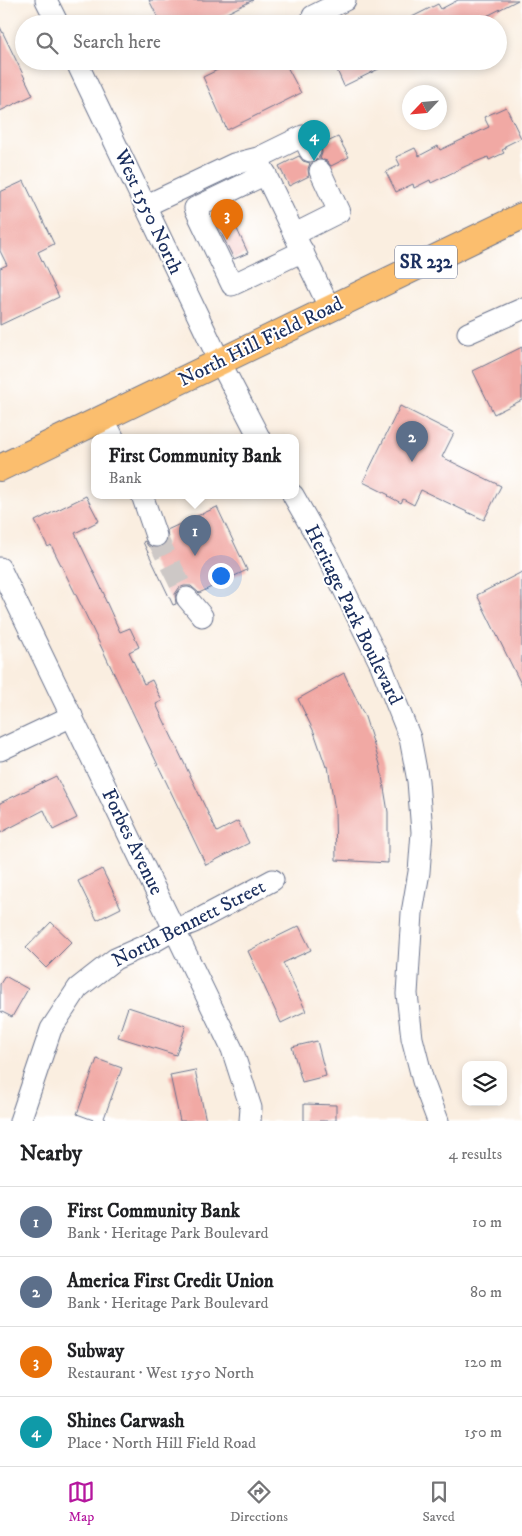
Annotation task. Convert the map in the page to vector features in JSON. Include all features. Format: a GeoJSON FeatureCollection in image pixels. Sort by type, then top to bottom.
{"type":"FeatureCollection","features":[{"type":"Feature","properties":{"kind":"main road","name":"North Hill Field Road"},"geometry":{"type":"LineString","coordinates":[[92,434],[108,428],[220,362],[522,216]]}},
{"type":"Feature","properties":{"kind":"main road","name":"North Hill Field Road"},"geometry":{"type":"LineString","coordinates":[[0,468],[91,434]]}},
{"type":"Feature","properties":{"kind":"street"},"geometry":{"type":"LineString","coordinates":[[46,0],[54,15]]}},
{"type":"Feature","properties":{"kind":"street"},"geometry":{"type":"LineString","coordinates":[[315,15],[345,0]]}},
{"type":"Feature","properties":{"kind":"street","name":"West 1550 North"},"geometry":{"type":"LineString","coordinates":[[80,70],[220,362]]}},
{"type":"Feature","properties":{"kind":"street"},"geometry":{"type":"LineString","coordinates":[[306,143],[262,166],[195,208],[232,285],[299,243],[339,212],[320,171]]}},
{"type":"Feature","properties":{"kind":"street"},"geometry":{"type":"LineString","coordinates":[[144,206],[234,164],[262,166]]}},
{"type":"Feature","properties":{"kind":"street"},"geometry":{"type":"LineString","coordinates":[[262,166],[330,309]]}},
{"type":"Feature","properties":{"kind":"street"},"geometry":{"type":"LineString","coordinates":[[468,333],[522,309]]}},
{"type":"Feature","properties":{"kind":"street"},"geometry":{"type":"LineString","coordinates":[[220,362],[257,434]]}},
{"type":"Feature","properties":{"kind":"street"},"geometry":{"type":"LineString","coordinates":[[143,499],[156,536]]}},
{"type":"Feature","properties":{"kind":"street","name":"Heritage Park Boulevard"},"geometry":{"type":"LineString","coordinates":[[295,499],[326,553],[381,664],[410,738],[418,782],[422,832],[412,913],[407,994],[412,1038],[423,1081],[438,1121]]}},
{"type":"Feature","properties":{"kind":"street","name":"Forbes Avenue"},"geometry":{"type":"LineString","coordinates":[[0,568],[232,1049],[251,1108],[250,1121]]}},
{"type":"Feature","properties":{"kind":"street"},"geometry":{"type":"LineString","coordinates":[[187,598],[202,616]]}},
{"type":"Feature","properties":{"kind":"street"},"geometry":{"type":"LineString","coordinates":[[0,750],[72,716]]}},
{"type":"Feature","properties":{"kind":"street","name":"North Bennett Street"},"geometry":{"type":"LineString","coordinates":[[20,1121],[51,1029],[78,988],[115,959],[194,922],[273,880]]}},
{"type":"Feature","properties":{"kind":"building"},"geometry":{"type":"Polygon","coordinates":[[[149,0],[253,0],[223,15],[156,15],[149,0]]]}},
{"type":"Feature","properties":{"kind":"building"},"geometry":{"type":"Polygon","coordinates":[[[458,0],[518,0],[489,15],[416,15],[438,4],[441,9],[458,0]]]}},
{"type":"Feature","properties":{"kind":"building"},"geometry":{"type":"Polygon","coordinates":[[[0,27],[15,58],[15,70],[21,70],[33,95],[0,111],[0,27]]]}},
{"type":"Feature","properties":{"kind":"building"},"geometry":{"type":"Polygon","coordinates":[[[217,70],[289,70],[301,93],[227,130],[203,77],[217,70]]]}},
{"type":"Feature","properties":{"kind":"building"},"geometry":{"type":"Polygon","coordinates":[[[337,70],[377,70],[344,86],[337,70]]]}},
{"type":"Feature","properties":{"kind":"building"},"geometry":{"type":"Polygon","coordinates":[[[506,107],[521,138],[505,146],[506,148],[502,150],[504,153],[489,160],[488,157],[466,166],[431,183],[430,180],[414,188],[413,184],[396,192],[386,172],[400,165],[396,157],[415,148],[419,156],[438,146],[440,150],[489,127],[484,117],[506,107]]]}},
{"type":"Feature","properties":{"kind":"building"},"geometry":{"type":"Polygon","coordinates":[[[338,137],[349,157],[331,166],[327,161],[320,159],[322,153],[321,145],[338,137]]]}},
{"type":"Feature","properties":{"kind":"building"},"geometry":{"type":"Polygon","coordinates":[[[299,156],[303,161],[310,163],[308,169],[309,176],[289,186],[279,166],[299,156]]]}},
{"type":"Feature","properties":{"kind":"building"},"geometry":{"type":"Polygon","coordinates":[[[24,181],[54,244],[38,252],[59,297],[0,325],[0,268],[7,265],[0,251],[0,192],[24,181]]]}},
{"type":"Feature","properties":{"kind":"building"},"geometry":{"type":"Polygon","coordinates":[[[231,216],[248,253],[234,259],[216,223],[231,216]]]}},
{"type":"Feature","properties":{"kind":"building"},"geometry":{"type":"Polygon","coordinates":[[[522,347],[522,400],[494,414],[473,371],[522,347]]]}},
{"type":"Feature","properties":{"kind":"building"},"geometry":{"type":"Polygon","coordinates":[[[400,406],[454,433],[442,457],[501,486],[484,520],[421,490],[414,505],[403,499],[401,503],[363,482],[400,406]]]}},
{"type":"Feature","properties":{"kind":"building"},"geometry":{"type":"Polygon","coordinates":[[[86,496],[99,521],[75,533],[120,632],[130,628],[139,647],[129,652],[144,684],[152,680],[162,701],[156,704],[217,832],[238,821],[249,843],[206,865],[82,607],[51,545],[48,547],[35,521],[86,496]]]}},
{"type":"Feature","properties":{"kind":"building"},"geometry":{"type":"Polygon","coordinates":[[[217,507],[247,570],[199,593],[191,586],[179,588],[175,594],[176,604],[173,605],[143,542],[145,541],[148,546],[153,548],[160,548],[165,545],[168,539],[167,530],[217,507]]]}},
{"type":"Feature","properties":{"kind":"building"},"geometry":{"type":"Polygon","coordinates":[[[522,572],[522,686],[477,595],[522,572]]]}},
{"type":"Feature","properties":{"kind":"building"},"geometry":{"type":"Polygon","coordinates":[[[344,673],[365,717],[380,764],[388,812],[388,863],[336,860],[335,811],[328,766],[326,767],[314,732],[298,699],[344,673]]]}},
{"type":"Feature","properties":{"kind":"building"},"geometry":{"type":"Polygon","coordinates":[[[56,776],[77,818],[53,830],[44,810],[0,833],[0,803],[56,776]]]}},
{"type":"Feature","properties":{"kind":"building"},"geometry":{"type":"Polygon","coordinates":[[[102,869],[121,908],[97,920],[78,881],[102,869]]]}},
{"type":"Feature","properties":{"kind":"building"},"geometry":{"type":"Polygon","coordinates":[[[51,922],[72,942],[46,968],[26,948],[51,922]]]}},
{"type":"Feature","properties":{"kind":"building"},"geometry":{"type":"Polygon","coordinates":[[[299,926],[311,950],[283,963],[306,1011],[281,1023],[248,951],[299,926]]]}},
{"type":"Feature","properties":{"kind":"building"},"geometry":{"type":"Polygon","coordinates":[[[5,976],[28,989],[12,1017],[0,1011],[0,984],[5,976]]]}},
{"type":"Feature","properties":{"kind":"building"},"geometry":{"type":"Polygon","coordinates":[[[128,1007],[186,1026],[176,1055],[118,1037],[128,1007]]]}},
{"type":"Feature","properties":{"kind":"building"},"geometry":{"type":"Polygon","coordinates":[[[317,1041],[326,1076],[302,1082],[292,1047],[317,1041]]]}},
{"type":"Feature","properties":{"kind":"building"},"geometry":{"type":"Polygon","coordinates":[[[97,1059],[122,1068],[103,1121],[96,1121],[77,1114],[97,1059]]]}},
{"type":"Feature","properties":{"kind":"building"},"geometry":{"type":"Polygon","coordinates":[[[195,1070],[206,1121],[180,1121],[170,1075],[195,1070]]]}},
{"type":"Feature","properties":{"kind":"building"},"geometry":{"type":"Polygon","coordinates":[[[304,1104],[336,1105],[336,1121],[304,1121],[304,1104]]]}},
{"type":"Feature","properties":{"kind":"tunnel"},"geometry":{"type":"LineString","coordinates":[[156,536],[187,598]]}},
{"type":"Feature","properties":{"kind":"place","name":"Shines Carwash"},"geometry":{"type":"Point","coordinates":[314,161]}},
{"type":"Feature","properties":{"kind":"place","name":"Subway"},"geometry":{"type":"Point","coordinates":[227,240]}},
{"type":"Feature","properties":{"kind":"place","name":"America First Credit Union"},"geometry":{"type":"Point","coordinates":[412,462]}},
{"type":"Feature","properties":{"kind":"place","name":"First Community Bank"},"geometry":{"type":"Point","coordinates":[195,556]}}]}
